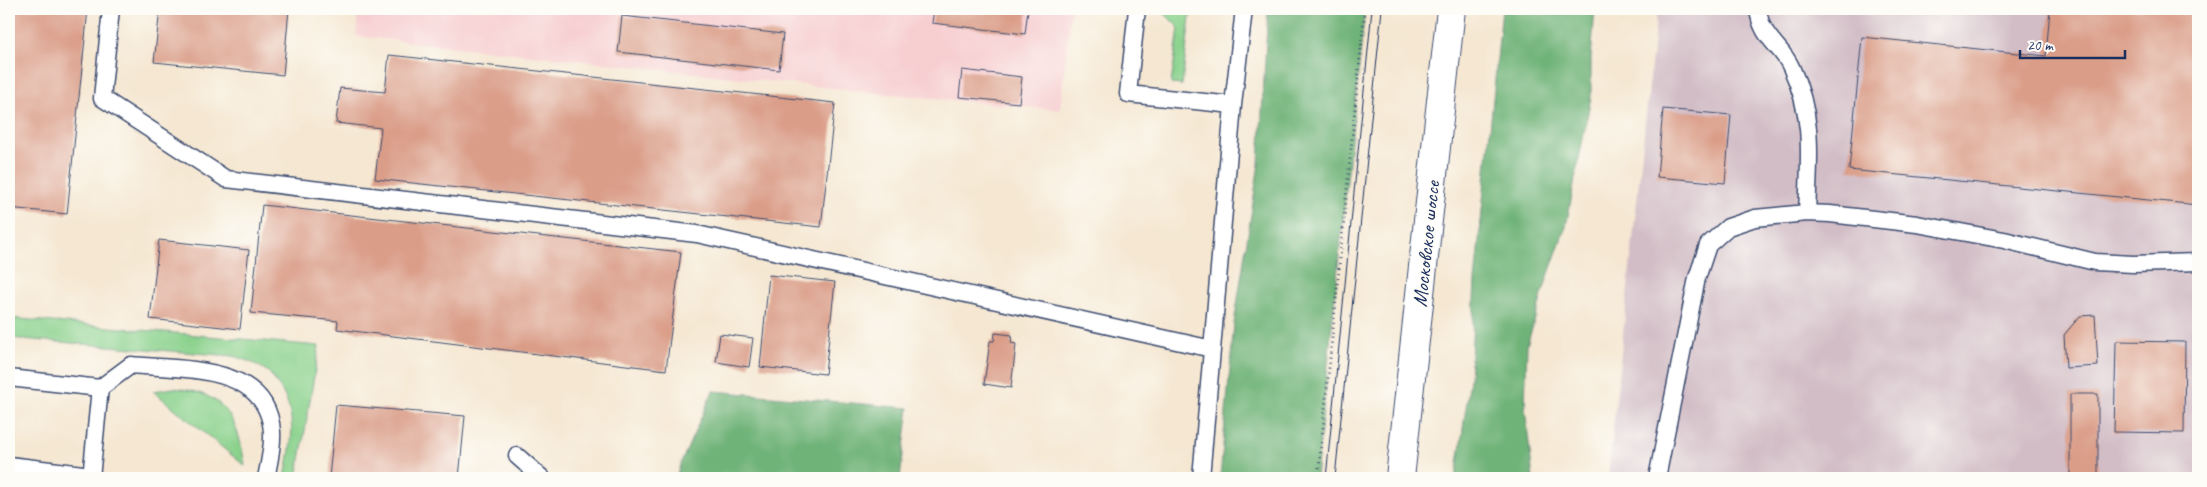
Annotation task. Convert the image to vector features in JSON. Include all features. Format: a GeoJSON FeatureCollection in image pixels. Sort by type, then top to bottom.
{"type":"FeatureCollection","features":[{"type":"Feature","properties":{"kind":"main road","name":"Московское шоссе"},"geometry":{"type":"LineString","coordinates":[[1400,478],[1451,9]]}},
{"type":"Feature","properties":{"kind":"lane"},"geometry":{"type":"LineString","coordinates":[[111,9],[102,98],[226,179],[697,234],[1212,349]]}},
{"type":"Feature","properties":{"kind":"lane"},"geometry":{"type":"LineString","coordinates":[[1137,9],[1128,94],[1233,105]]}},
{"type":"Feature","properties":{"kind":"lane"},"geometry":{"type":"LineString","coordinates":[[1201,478],[1233,105],[1244,9]]}},
{"type":"Feature","properties":{"kind":"lane"},"geometry":{"type":"LineString","coordinates":[[1758,9],[1768,38],[1790,65],[1805,102],[1810,138],[1807,213]]}},
{"type":"Feature","properties":{"kind":"lane"},"geometry":{"type":"LineString","coordinates":[[1657,478],[1697,278],[1708,245],[1728,227],[1755,218],[1807,213],[1917,224],[2004,240],[2095,262],[2133,264],[2198,262]]}},
{"type":"Feature","properties":{"kind":"lane"},"geometry":{"type":"LineString","coordinates":[[9,378],[100,388],[130,365],[217,374],[234,378],[247,386],[256,395],[269,416],[272,447],[266,478]]}},
{"type":"Feature","properties":{"kind":"lane"},"geometry":{"type":"LineString","coordinates":[[9,465],[91,477],[100,388]]}},
{"type":"Feature","properties":{"kind":"lane"},"geometry":{"type":"LineString","coordinates":[[517,456],[542,478]]}},
{"type":"Feature","properties":{"kind":"path"},"geometry":{"type":"LineString","coordinates":[[1318,478],[1364,9]]}},
{"type":"Feature","properties":{"kind":"shaded area"},"geometry":{"type":"Polygon","coordinates":[[[358,9],[1071,9],[1060,110],[867,92],[356,36],[358,9]]]}},
{"type":"Feature","properties":{"kind":"shaded area"},"geometry":{"type":"Polygon","coordinates":[[[1657,9],[2198,9],[2198,478],[1608,478],[1657,9]]]}},
{"type":"Feature","properties":{"kind":"green space"},"geometry":{"type":"Polygon","coordinates":[[[1162,9],[1191,9],[1182,85],[1171,84],[1179,28],[1162,9]]]}},
{"type":"Feature","properties":{"kind":"green space"},"geometry":{"type":"Polygon","coordinates":[[[1268,9],[1365,9],[1316,478],[1220,478],[1234,324],[1259,164],[1268,9]]]}},
{"type":"Feature","properties":{"kind":"green space"},"geometry":{"type":"Polygon","coordinates":[[[1502,9],[1595,9],[1591,59],[1591,97],[1566,226],[1547,279],[1527,345],[1525,408],[1533,478],[1456,478],[1470,379],[1475,281],[1502,9]]]}},
{"type":"Feature","properties":{"kind":"green space"},"geometry":{"type":"Polygon","coordinates":[[[9,318],[319,346],[297,478],[285,478],[292,430],[289,407],[285,396],[268,372],[251,362],[233,356],[9,338],[9,318]]]}},
{"type":"Feature","properties":{"kind":"green space"},"geometry":{"type":"Polygon","coordinates":[[[173,388],[206,395],[226,411],[238,435],[245,466],[153,391],[173,388]]]}},
{"type":"Feature","properties":{"kind":"green space"},"geometry":{"type":"Polygon","coordinates":[[[713,391],[909,408],[900,478],[676,478],[713,391]]]}},
{"type":"Feature","properties":{"kind":"building"},"geometry":{"type":"Polygon","coordinates":[[[9,9],[88,9],[67,214],[9,208],[9,9]]]}},
{"type":"Feature","properties":{"kind":"building"},"geometry":{"type":"Polygon","coordinates":[[[160,9],[289,9],[283,75],[154,62],[160,9]]]}},
{"type":"Feature","properties":{"kind":"building"},"geometry":{"type":"Polygon","coordinates":[[[934,9],[1028,9],[1025,34],[932,23],[934,9]]]}},
{"type":"Feature","properties":{"kind":"building"},"geometry":{"type":"Polygon","coordinates":[[[2050,9],[2198,9],[2198,205],[1849,170],[1862,37],[2046,56],[2050,9]]]}},
{"type":"Feature","properties":{"kind":"building"},"geometry":{"type":"Polygon","coordinates":[[[622,16],[783,34],[779,70],[618,52],[622,16]]]}},
{"type":"Feature","properties":{"kind":"building"},"geometry":{"type":"Polygon","coordinates":[[[389,55],[835,103],[821,227],[375,179],[381,128],[336,123],[340,88],[385,92],[389,55]]]}},
{"type":"Feature","properties":{"kind":"building"},"geometry":{"type":"Polygon","coordinates":[[[962,70],[1022,77],[1019,103],[959,97],[962,70]]]}},
{"type":"Feature","properties":{"kind":"building"},"geometry":{"type":"Polygon","coordinates":[[[1663,109],[1731,115],[1725,183],[1657,177],[1663,109]]]}},
{"type":"Feature","properties":{"kind":"building"},"geometry":{"type":"Polygon","coordinates":[[[262,205],[681,252],[666,370],[337,329],[338,321],[251,313],[262,205]]]}},
{"type":"Feature","properties":{"kind":"building"},"geometry":{"type":"Polygon","coordinates":[[[159,240],[249,250],[240,329],[150,319],[159,240]]]}},
{"type":"Feature","properties":{"kind":"building"},"geometry":{"type":"Polygon","coordinates":[[[769,275],[835,282],[825,374],[760,367],[769,275]]]}},
{"type":"Feature","properties":{"kind":"building"},"geometry":{"type":"Polygon","coordinates":[[[2095,315],[2098,366],[2066,368],[2064,335],[2080,316],[2095,315]]]}},
{"type":"Feature","properties":{"kind":"building"},"geometry":{"type":"Polygon","coordinates":[[[995,333],[1012,335],[1011,343],[1016,344],[1011,388],[984,384],[990,341],[994,341],[995,333]]]}},
{"type":"Feature","properties":{"kind":"building"},"geometry":{"type":"Polygon","coordinates":[[[720,334],[753,338],[749,367],[716,362],[720,334]]]}},
{"type":"Feature","properties":{"kind":"building"},"geometry":{"type":"Polygon","coordinates":[[[2116,341],[2185,342],[2184,433],[2114,432],[2116,341]]]}},
{"type":"Feature","properties":{"kind":"building"},"geometry":{"type":"Polygon","coordinates":[[[2070,394],[2098,394],[2098,478],[2070,478],[2070,394]]]}},
{"type":"Feature","properties":{"kind":"building"},"geometry":{"type":"Polygon","coordinates":[[[336,405],[465,416],[459,478],[329,478],[336,405]]]}},
{"type":"Feature","properties":{"kind":"tram line"},"geometry":{"type":"LineString","coordinates":[[1326,478],[1372,9]]}},
{"type":"Feature","properties":{"kind":"tram line"},"geometry":{"type":"LineString","coordinates":[[1335,478],[1382,9]]}}]}
